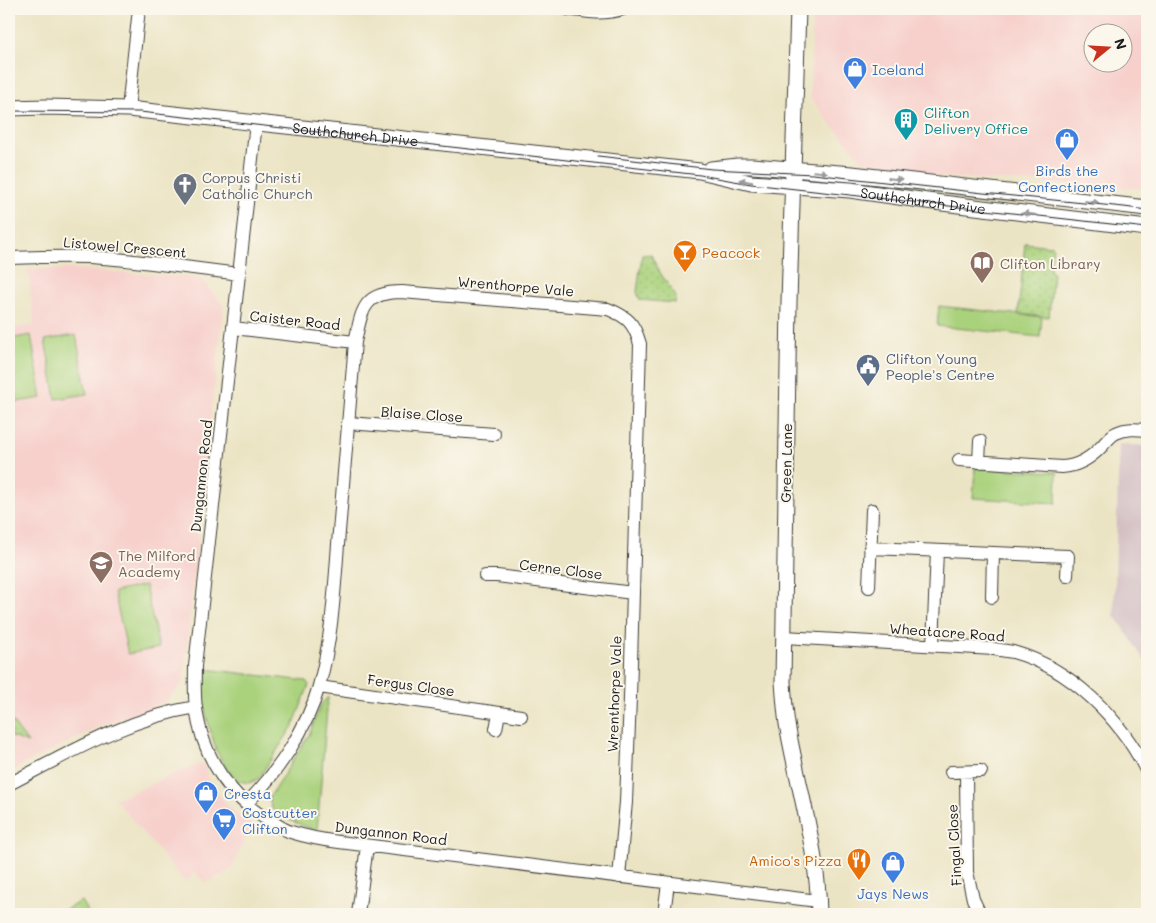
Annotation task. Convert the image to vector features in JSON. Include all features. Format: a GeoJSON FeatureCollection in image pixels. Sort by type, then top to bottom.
{"type":"FeatureCollection","features":[{"type":"Feature","properties":{"kind":"street"},"geometry":{"type":"LineString","coordinates":[[128,109],[139,9]]}},
{"type":"Feature","properties":{"kind":"street"},"geometry":{"type":"LineString","coordinates":[[567,9],[594,13],[623,9]]}},
{"type":"Feature","properties":{"kind":"street","name":"Green Lane"},"geometry":{"type":"LineString","coordinates":[[798,9],[789,302],[783,682],[787,722],[809,825],[819,908]]}},
{"type":"Feature","properties":{"kind":"street","name":"Southchurch Drive"},"geometry":{"type":"LineString","coordinates":[[9,108],[128,109],[700,171],[751,182],[850,190],[1147,228]]}},
{"type":"Feature","properties":{"kind":"street","name":"Dungannon Road"},"geometry":{"type":"LineString","coordinates":[[256,123],[195,666],[196,708],[201,735],[218,772],[229,787],[264,818],[289,831],[325,840],[668,883],[819,908]]}},
{"type":"Feature","properties":{"kind":"street","name":"Southchurch Drive"},"geometry":{"type":"LineString","coordinates":[[700,171],[738,166],[852,174],[1147,208]]}},
{"type":"Feature","properties":{"kind":"street","name":"Listowel Crescent"},"geometry":{"type":"LineString","coordinates":[[9,258],[39,256],[90,257],[239,274]]}},
{"type":"Feature","properties":{"kind":"street","name":"Wrenthorpe Vale"},"geometry":{"type":"LineString","coordinates":[[246,804],[275,772],[291,747],[308,716],[318,687],[327,648],[333,603],[354,342],[364,308],[370,300],[389,292],[608,309],[630,320],[640,344],[626,802],[619,877]]}},
{"type":"Feature","properties":{"kind":"street","name":"Caister Road"},"geometry":{"type":"LineString","coordinates":[[233,328],[354,342]]}},
{"type":"Feature","properties":{"kind":"street","name":"Blaise Close"},"geometry":{"type":"LineString","coordinates":[[348,423],[494,434]]}},
{"type":"Feature","properties":{"kind":"street"},"geometry":{"type":"LineString","coordinates":[[959,460],[1069,466],[1086,461],[1093,456],[1115,433],[1131,429],[1147,430]]}},
{"type":"Feature","properties":{"kind":"street"},"geometry":{"type":"LineString","coordinates":[[979,462],[980,441]]}},
{"type":"Feature","properties":{"kind":"street"},"geometry":{"type":"LineString","coordinates":[[869,587],[872,510]]}},
{"type":"Feature","properties":{"kind":"street"},"geometry":{"type":"LineString","coordinates":[[870,548],[1068,556],[1067,576]]}},
{"type":"Feature","properties":{"kind":"street"},"geometry":{"type":"LineString","coordinates":[[933,645],[938,551]]}},
{"type":"Feature","properties":{"kind":"street"},"geometry":{"type":"LineString","coordinates":[[992,597],[993,553]]}},
{"type":"Feature","properties":{"kind":"street","name":"Cerne Close"},"geometry":{"type":"LineString","coordinates":[[485,576],[633,593]]}},
{"type":"Feature","properties":{"kind":"street","name":"Wheatacre Road"},"geometry":{"type":"LineString","coordinates":[[784,637],[994,649],[1012,652],[1029,658],[1061,675],[1090,697],[1116,722],[1147,771]]}},
{"type":"Feature","properties":{"kind":"street","name":"Fergus Close"},"geometry":{"type":"LineString","coordinates":[[318,687],[521,716]]}},
{"type":"Feature","properties":{"kind":"street"},"geometry":{"type":"LineString","coordinates":[[9,784],[114,732],[154,716],[196,708]]}},
{"type":"Feature","properties":{"kind":"street"},"geometry":{"type":"LineString","coordinates":[[496,729],[499,713]]}},
{"type":"Feature","properties":{"kind":"street"},"geometry":{"type":"LineString","coordinates":[[951,772],[981,771]]}},
{"type":"Feature","properties":{"kind":"street","name":"Fingal Close"},"geometry":{"type":"LineString","coordinates":[[966,772],[968,872],[973,899],[980,914]]}},
{"type":"Feature","properties":{"kind":"street"},"geometry":{"type":"LineString","coordinates":[[358,914],[366,846]]}},
{"type":"Feature","properties":{"kind":"street"},"geometry":{"type":"LineString","coordinates":[[664,914],[668,883]]}},
{"type":"Feature","properties":{"kind":"shaded area"},"geometry":{"type":"Polygon","coordinates":[[[813,9],[1147,9],[1147,189],[944,177],[870,170],[810,98],[813,9]]]}},
{"type":"Feature","properties":{"kind":"shaded area","name":"The Milford Academy"},"geometry":{"type":"Polygon","coordinates":[[[28,269],[72,269],[200,278],[224,306],[183,684],[164,703],[98,727],[9,772],[9,329],[34,325],[28,269]]]}},
{"type":"Feature","properties":{"kind":"shaded area"},"geometry":{"type":"Polygon","coordinates":[[[1119,444],[1147,446],[1147,663],[1114,616],[1119,444]]]}},
{"type":"Feature","properties":{"kind":"shaded area"},"geometry":{"type":"Polygon","coordinates":[[[203,763],[211,786],[236,815],[253,824],[231,869],[206,883],[194,872],[186,883],[114,798],[124,796],[203,763]]]}},
{"type":"Feature","properties":{"kind":"green space"},"geometry":{"type":"Polygon","coordinates":[[[1025,243],[1053,246],[1050,271],[1053,272],[1049,317],[1018,314],[1025,243]]]}},
{"type":"Feature","properties":{"kind":"green space"},"geometry":{"type":"Polygon","coordinates":[[[651,254],[659,271],[676,297],[675,303],[640,300],[637,292],[642,255],[651,254]]]}},
{"type":"Feature","properties":{"kind":"green space"},"geometry":{"type":"Polygon","coordinates":[[[939,306],[1042,317],[1040,337],[937,326],[939,306]]]}},
{"type":"Feature","properties":{"kind":"green space"},"geometry":{"type":"Polygon","coordinates":[[[31,335],[42,398],[10,403],[9,339],[31,335]]]}},
{"type":"Feature","properties":{"kind":"green space"},"geometry":{"type":"Polygon","coordinates":[[[76,335],[87,394],[56,399],[45,340],[76,335]]]}},
{"type":"Feature","properties":{"kind":"green space"},"geometry":{"type":"Polygon","coordinates":[[[975,468],[1057,472],[1056,503],[973,498],[975,468]]]}},
{"type":"Feature","properties":{"kind":"green space"},"geometry":{"type":"Polygon","coordinates":[[[145,585],[159,648],[128,654],[114,592],[145,585]]]}},
{"type":"Feature","properties":{"kind":"green space"},"geometry":{"type":"Polygon","coordinates":[[[206,669],[306,681],[309,685],[293,726],[258,779],[249,783],[239,781],[227,770],[216,750],[206,715],[203,691],[206,669]]]}},
{"type":"Feature","properties":{"kind":"green space"},"geometry":{"type":"Polygon","coordinates":[[[328,697],[317,831],[284,818],[272,809],[269,798],[309,735],[321,704],[328,697]]]}},
{"type":"Feature","properties":{"kind":"green space"},"geometry":{"type":"Polygon","coordinates":[[[9,717],[28,743],[9,736],[9,717]]]}},
{"type":"Feature","properties":{"kind":"green space"},"geometry":{"type":"Polygon","coordinates":[[[81,901],[89,914],[58,914],[81,901]]]}},
{"type":"Feature","properties":{"kind":"tram line"},"geometry":{"type":"LineString","coordinates":[[9,111],[140,112],[700,175],[751,184],[1147,228]]}},
{"type":"Feature","properties":{"kind":"tram line"},"geometry":{"type":"LineString","coordinates":[[598,156],[712,169],[813,174],[1147,210]]}},
{"type":"Feature","properties":{"kind":"place","name":"Iceland"},"geometry":{"type":"Point","coordinates":[855,90]}},
{"type":"Feature","properties":{"kind":"place","name":"Clifton Delivery Office"},"geometry":{"type":"Point","coordinates":[906,141]}},
{"type":"Feature","properties":{"kind":"place","name":"Birds the Confectioners"},"geometry":{"type":"Point","coordinates":[1067,161]}},
{"type":"Feature","properties":{"kind":"place","name":"Corpus Christi Catholic Church"},"geometry":{"type":"Point","coordinates":[185,206]}},
{"type":"Feature","properties":{"kind":"place","name":"Peacock"},"geometry":{"type":"Point","coordinates":[685,273]}},
{"type":"Feature","properties":{"kind":"place","name":"Clifton Library"},"geometry":{"type":"Point","coordinates":[982,284]}},
{"type":"Feature","properties":{"kind":"place","name":"Clifton Young People's Centre"},"geometry":{"type":"Point","coordinates":[868,387]}},
{"type":"Feature","properties":{"kind":"place","name":"The Milford Academy"},"geometry":{"type":"Point","coordinates":[101,584]}},
{"type":"Feature","properties":{"kind":"place","name":"Cresta"},"geometry":{"type":"Point","coordinates":[206,814]}},
{"type":"Feature","properties":{"kind":"place","name":"Costcutter Clifton"},"geometry":{"type":"Point","coordinates":[224,841]}},
{"type":"Feature","properties":{"kind":"place","name":"Amico's Pizza"},"geometry":{"type":"Point","coordinates":[859,881]}},
{"type":"Feature","properties":{"kind":"place","name":"Jays News"},"geometry":{"type":"Point","coordinates":[893,884]}}]}
